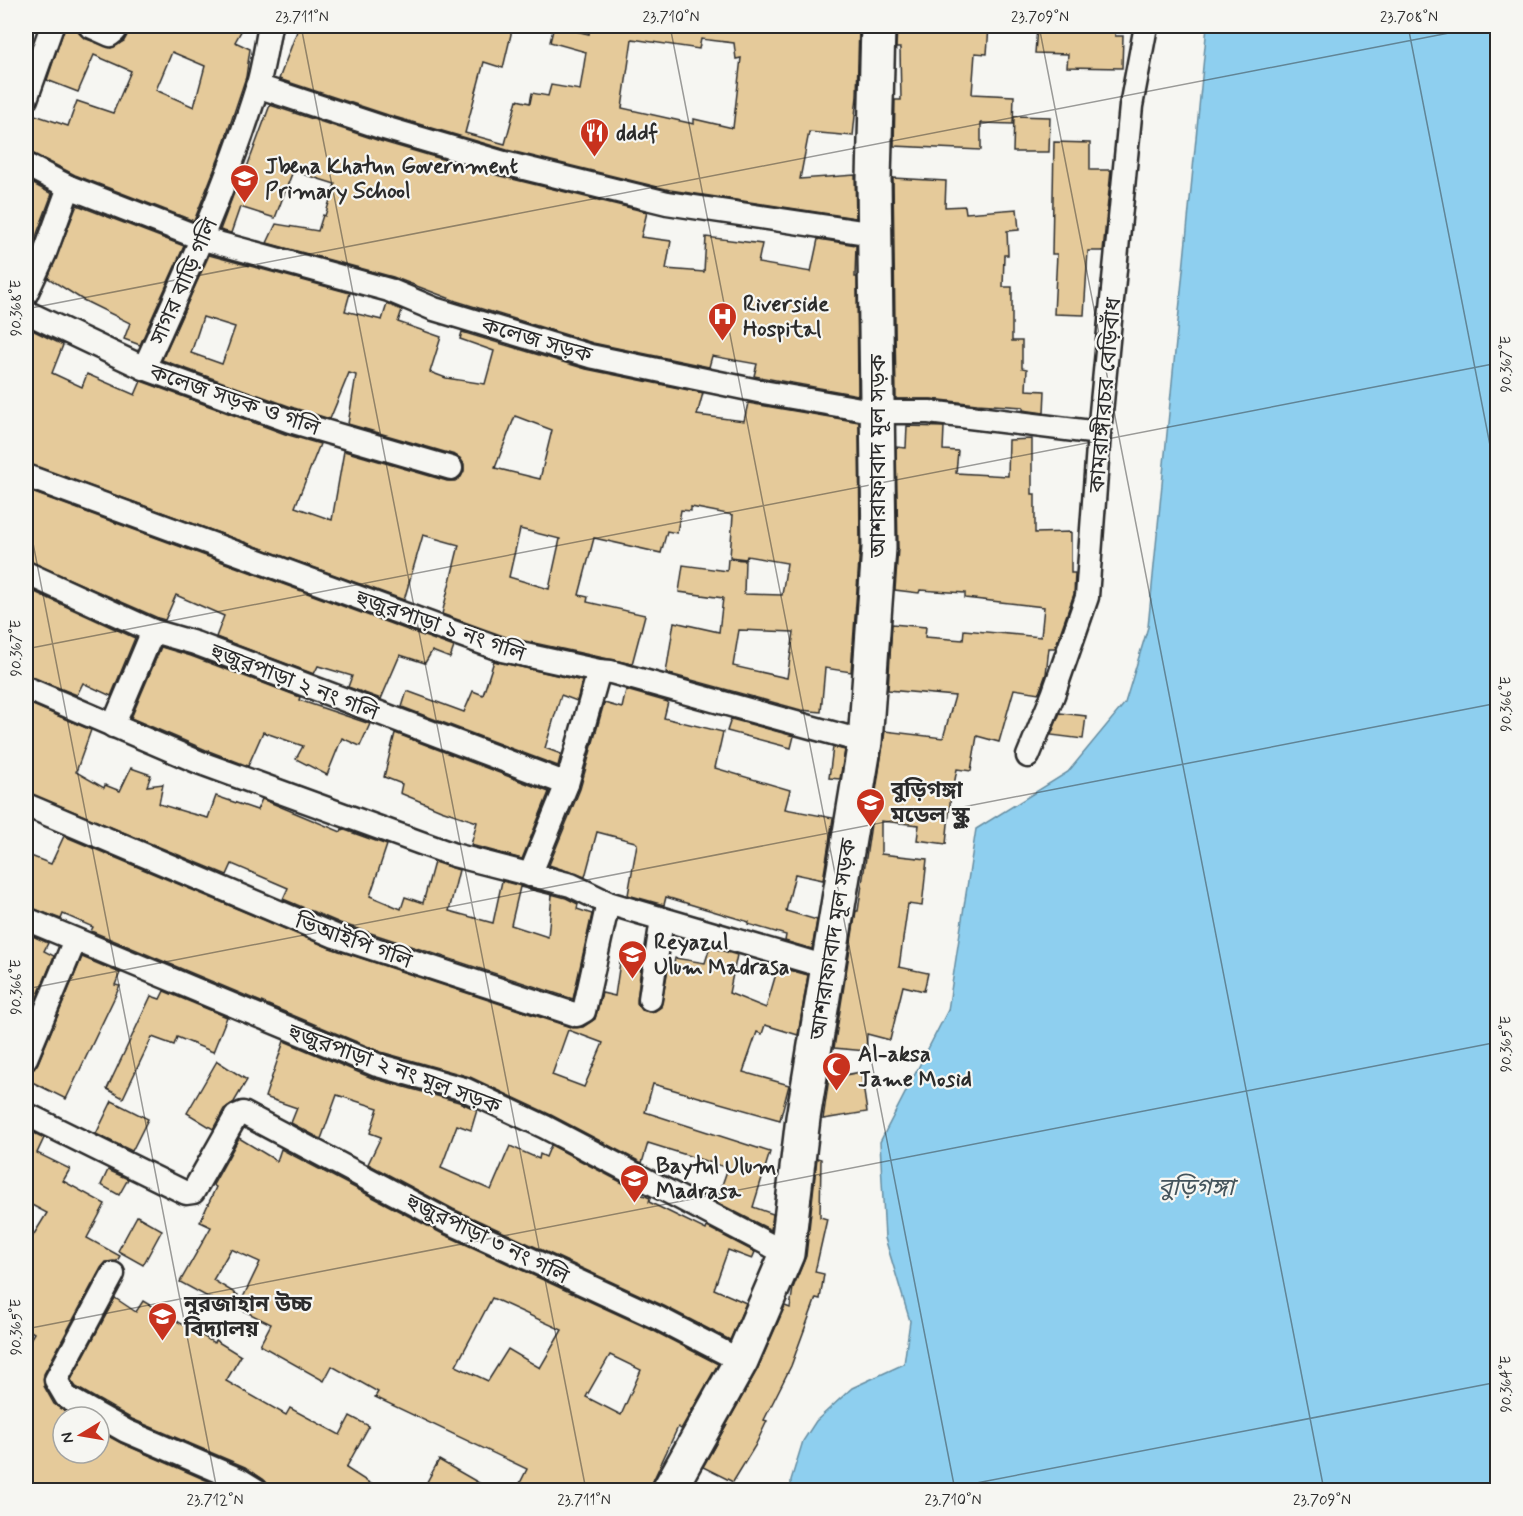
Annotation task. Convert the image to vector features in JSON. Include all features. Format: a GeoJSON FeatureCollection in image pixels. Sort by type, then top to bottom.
{"type":"FeatureCollection","features":[{"type":"Feature","properties":{"kind":"street"},"geometry":{"type":"LineString","coordinates":[[26,99],[52,26]]}},
{"type":"Feature","properties":{"kind":"street"},"geometry":{"type":"LineString","coordinates":[[90,26],[110,34],[117,26]]}},
{"type":"Feature","properties":{"kind":"street","name":"সাগর বাড়ি গলি"},"geometry":{"type":"LineString","coordinates":[[144,368],[203,239],[220,193],[257,86],[270,26]]}},
{"type":"Feature","properties":{"kind":"street","name":"আশরাফাবাদ মূল সড়ক"},"geometry":{"type":"LineString","coordinates":[[669,1491],[741,1361],[787,1254],[803,1118],[865,742],[879,548],[874,234],[878,26]]}},
{"type":"Feature","properties":{"kind":"street","name":"কামরাঙ্গীরচর বেড়িবাঁধ"},"geometry":{"type":"LineString","coordinates":[[1028,756],[1053,695],[1087,597],[1099,433],[1131,106],[1146,26]]}},
{"type":"Feature","properties":{"kind":"street"},"geometry":{"type":"LineString","coordinates":[[257,86],[384,128],[495,160],[666,203],[874,234]]}},
{"type":"Feature","properties":{"kind":"street"},"geometry":{"type":"LineString","coordinates":[[26,165],[69,187],[35,249],[26,294]]}},
{"type":"Feature","properties":{"kind":"street","name":"কলেজ সড়ক"},"geometry":{"type":"LineString","coordinates":[[69,187],[203,239],[388,290],[434,309],[590,356],[763,392],[878,412],[929,412],[1099,433]]}},
{"type":"Feature","properties":{"kind":"street","name":"কলেজ সড়ক ও গলি"},"geometry":{"type":"LineString","coordinates":[[26,312],[144,368],[290,421],[451,468]]}},
{"type":"Feature","properties":{"kind":"street","name":"হুজুরপাড়া ১ নং গলি"},"geometry":{"type":"LineString","coordinates":[[26,476],[502,650],[612,672],[865,742]]}},
{"type":"Feature","properties":{"kind":"street","name":"হুজুরপাড়া ২ নং গলি"},"geometry":{"type":"LineString","coordinates":[[26,573],[153,631],[195,643],[567,784]]}},
{"type":"Feature","properties":{"kind":"street"},"geometry":{"type":"LineString","coordinates":[[113,726],[153,631]]}},
{"type":"Feature","properties":{"kind":"street"},"geometry":{"type":"LineString","coordinates":[[530,876],[567,784],[599,671]]}},
{"type":"Feature","properties":{"kind":"street"},"geometry":{"type":"LineString","coordinates":[[26,688],[201,763],[454,855],[571,885],[608,903],[827,968]]}},
{"type":"Feature","properties":{"kind":"street","name":"ভিআইপি গলি"},"geometry":{"type":"LineString","coordinates":[[26,805],[335,936],[578,1015],[584,1011],[608,903]]}},
{"type":"Feature","properties":{"kind":"street","name":"হুজুরপাড়া ২ নং মূল সড়ক"},"geometry":{"type":"LineString","coordinates":[[26,919],[378,1065],[464,1089],[545,1127],[787,1254]]}},
{"type":"Feature","properties":{"kind":"street"},"geometry":{"type":"LineString","coordinates":[[650,999],[662,919]]}},
{"type":"Feature","properties":{"kind":"street"},"geometry":{"type":"LineString","coordinates":[[26,1058],[75,940]]}},
{"type":"Feature","properties":{"kind":"street","name":"হুজুরপাড়া ৩ নং গলি"},"geometry":{"type":"LineString","coordinates":[[26,1114],[186,1193],[193,1192],[236,1116],[243,1113],[447,1221],[658,1318],[741,1361]]}},
{"type":"Feature","properties":{"kind":"street"},"geometry":{"type":"LineString","coordinates":[[113,1274],[56,1380],[66,1397],[126,1431],[238,1479],[256,1491]]}},
{"type":"Feature","properties":{"kind":"water","name":"বুড়িগঙ্গা"},"geometry":{"type":"Polygon","coordinates":[[[1207,26],[1497,26],[1497,1490],[791,1490],[791,1480],[803,1441],[816,1421],[852,1388],[904,1364],[910,1321],[885,1238],[880,1142],[948,1010],[976,829],[1068,772],[1125,703],[1148,627],[1207,26]]]}},
{"type":"Feature","properties":{"kind":"building"},"geometry":{"type":"Polygon","coordinates":[[[65,26],[77,26],[84,38],[111,48],[124,41],[130,26],[244,26],[235,42],[250,49],[246,77],[220,155],[194,221],[75,175],[26,152],[26,112],[68,126],[77,101],[113,113],[131,71],[94,55],[78,92],[47,80],[65,26]],[[172,52],[156,90],[194,107],[205,66],[172,52]]]}},
{"type":"Feature","properties":{"kind":"building"},"geometry":{"type":"Polygon","coordinates":[[[299,26],[513,26],[503,68],[484,62],[465,133],[505,144],[517,100],[530,103],[532,93],[548,96],[551,85],[580,90],[586,52],[550,42],[554,26],[589,34],[590,26],[859,26],[857,96],[853,136],[809,132],[800,179],[855,175],[856,218],[670,190],[507,150],[388,115],[279,79],[299,26]],[[632,39],[622,108],[694,124],[694,119],[733,128],[741,58],[736,59],[734,43],[701,39],[699,49],[632,39]]]}},
{"type":"Feature","properties":{"kind":"building"},"geometry":{"type":"Polygon","coordinates":[[[897,26],[989,26],[987,54],[975,53],[972,94],[1014,96],[1013,124],[981,123],[981,150],[894,146],[895,100],[901,100],[900,48],[896,48],[897,26]]]}},
{"type":"Feature","properties":{"kind":"building"},"geometry":{"type":"Polygon","coordinates":[[[1067,26],[1115,26],[1115,36],[1123,36],[1122,68],[1067,67],[1068,54],[1035,53],[1037,28],[1067,30],[1067,26]]]}},
{"type":"Feature","properties":{"kind":"building"},"geometry":{"type":"Polygon","coordinates":[[[270,105],[380,141],[500,176],[647,212],[641,237],[671,241],[666,269],[704,272],[706,237],[762,244],[758,263],[811,272],[818,239],[856,245],[858,395],[754,376],[757,364],[712,356],[709,367],[593,343],[456,301],[393,277],[267,243],[276,224],[318,231],[323,215],[325,216],[335,184],[293,171],[275,218],[240,207],[231,233],[220,230],[237,185],[240,186],[270,105]]]}},
{"type":"Feature","properties":{"kind":"building"},"geometry":{"type":"Polygon","coordinates":[[[1014,116],[1050,117],[1049,152],[1013,152],[1014,116]]]}},
{"type":"Feature","properties":{"kind":"building"},"geometry":{"type":"Polygon","coordinates":[[[1054,142],[1090,143],[1090,170],[1111,170],[1103,251],[1088,251],[1084,315],[1054,314],[1057,254],[1052,254],[1054,142]]]}},
{"type":"Feature","properties":{"kind":"building"},"geometry":{"type":"Polygon","coordinates":[[[893,178],[946,181],[945,207],[965,206],[966,213],[1017,209],[1019,230],[1007,231],[1008,255],[1004,255],[1003,287],[1012,287],[1012,341],[1022,341],[1022,368],[1027,369],[1026,390],[1045,391],[1044,413],[1023,410],[1023,407],[931,399],[896,399],[893,178]]]}},
{"type":"Feature","properties":{"kind":"building"},"geometry":{"type":"Polygon","coordinates":[[[26,180],[52,194],[26,263],[26,180]]]}},
{"type":"Feature","properties":{"kind":"building"},"geometry":{"type":"Polygon","coordinates":[[[77,205],[184,246],[140,345],[124,339],[130,323],[83,300],[48,278],[77,205]]]}},
{"type":"Feature","properties":{"kind":"building"},"geometry":{"type":"Polygon","coordinates":[[[209,255],[350,293],[345,311],[382,320],[387,304],[402,310],[398,322],[441,337],[430,372],[446,378],[485,384],[494,351],[460,339],[462,332],[586,369],[703,393],[697,415],[744,421],[748,403],[859,422],[860,547],[851,672],[825,668],[821,712],[801,710],[666,673],[674,622],[719,632],[723,598],[679,592],[683,565],[727,571],[728,559],[745,560],[744,594],[782,595],[787,563],[747,556],[746,559],[730,557],[733,515],[691,507],[691,511],[681,510],[677,533],[667,531],[661,553],[594,538],[579,595],[588,597],[587,602],[645,615],[632,664],[506,637],[442,614],[459,545],[423,535],[404,600],[26,463],[26,327],[63,345],[52,373],[82,387],[87,374],[135,395],[141,381],[285,434],[320,444],[295,507],[332,520],[344,451],[447,481],[455,481],[464,471],[464,464],[455,455],[348,424],[356,375],[349,373],[330,419],[162,360],[209,255]],[[203,317],[191,353],[222,364],[235,327],[203,317]],[[515,416],[495,468],[540,479],[552,430],[515,416]],[[520,529],[509,577],[549,589],[560,539],[520,529]],[[739,630],[733,666],[787,678],[794,632],[739,630]]]}},
{"type":"Feature","properties":{"kind":"building"},"geometry":{"type":"Polygon","coordinates":[[[907,426],[944,427],[943,450],[958,451],[956,473],[1008,476],[1009,440],[1032,439],[1035,533],[1071,532],[1071,573],[1075,573],[1074,594],[1055,648],[1049,648],[1046,674],[1039,693],[1014,689],[999,742],[977,736],[971,771],[957,769],[954,785],[952,784],[946,844],[917,840],[919,825],[881,821],[881,854],[927,859],[922,906],[908,904],[899,967],[928,973],[924,991],[903,986],[890,1040],[867,1034],[866,1051],[834,1048],[856,911],[858,911],[885,731],[943,738],[955,696],[888,690],[892,624],[926,627],[925,637],[963,640],[964,630],[1041,637],[1044,607],[965,598],[965,593],[920,590],[919,593],[895,590],[898,548],[896,447],[906,448],[907,426]]]}},
{"type":"Feature","properties":{"kind":"building"},"geometry":{"type":"Polygon","coordinates":[[[26,490],[454,647],[450,658],[432,651],[425,663],[400,655],[381,699],[348,687],[352,676],[318,666],[314,674],[216,637],[224,616],[176,595],[165,620],[158,618],[26,560],[26,490]]]}},
{"type":"Feature","properties":{"kind":"building"},"geometry":{"type":"Polygon","coordinates":[[[26,588],[135,638],[111,696],[83,683],[77,695],[26,675],[26,588]]]}},
{"type":"Feature","properties":{"kind":"building"},"geometry":{"type":"Polygon","coordinates":[[[161,647],[300,697],[299,700],[370,724],[360,746],[342,738],[327,775],[296,759],[303,746],[263,732],[248,766],[131,718],[161,647]]]}},
{"type":"Feature","properties":{"kind":"building"},"geometry":{"type":"Polygon","coordinates":[[[494,661],[582,681],[577,701],[561,695],[545,748],[561,754],[558,766],[402,707],[407,691],[464,712],[473,691],[483,695],[494,661]]]}},
{"type":"Feature","properties":{"kind":"building"},"geometry":{"type":"Polygon","coordinates":[[[626,690],[668,702],[664,718],[723,732],[715,768],[790,790],[785,809],[833,818],[823,880],[795,874],[786,911],[817,920],[812,949],[785,941],[786,935],[666,897],[664,905],[628,895],[637,844],[635,842],[597,832],[585,877],[549,865],[580,789],[604,703],[622,708],[626,690]]]}},
{"type":"Feature","properties":{"kind":"building"},"geometry":{"type":"Polygon","coordinates":[[[26,702],[91,730],[76,772],[104,788],[105,785],[120,791],[131,768],[151,775],[147,786],[163,784],[159,804],[208,818],[216,796],[257,810],[262,799],[341,832],[342,829],[387,845],[370,896],[401,909],[405,897],[423,903],[434,862],[459,870],[449,911],[493,923],[502,881],[566,898],[578,904],[577,909],[592,914],[573,999],[340,923],[283,899],[288,888],[232,864],[227,875],[26,792],[26,702]],[[520,887],[511,925],[548,937],[552,895],[520,887]]]}},
{"type":"Feature","properties":{"kind":"building"},"geometry":{"type":"Polygon","coordinates":[[[1060,713],[1086,716],[1083,739],[1051,735],[1060,713]]]}},
{"type":"Feature","properties":{"kind":"building"},"geometry":{"type":"Polygon","coordinates":[[[731,719],[794,736],[791,748],[727,731],[731,719]]]}},
{"type":"Feature","properties":{"kind":"building"},"geometry":{"type":"Polygon","coordinates":[[[395,733],[549,792],[522,859],[471,845],[477,822],[400,793],[402,784],[384,777],[395,733]]]}},
{"type":"Feature","properties":{"kind":"building"},"geometry":{"type":"Polygon","coordinates":[[[833,747],[845,750],[840,779],[829,778],[833,747]]]}},
{"type":"Feature","properties":{"kind":"building"},"geometry":{"type":"Polygon","coordinates":[[[64,836],[330,948],[573,1028],[583,1027],[595,1019],[602,993],[615,996],[620,962],[641,965],[637,1003],[642,1010],[649,1012],[661,1007],[668,969],[673,970],[675,958],[705,963],[710,947],[737,955],[729,993],[766,1008],[778,967],[808,975],[798,1035],[765,1025],[762,1034],[757,1032],[743,1072],[789,1085],[780,1120],[653,1084],[645,1112],[770,1152],[753,1207],[773,1214],[771,1230],[716,1202],[728,1168],[648,1143],[642,1163],[551,1115],[470,1077],[381,1052],[91,931],[93,927],[63,914],[61,919],[26,906],[26,854],[51,864],[64,836]],[[568,1030],[552,1075],[584,1087],[603,1043],[568,1030]]]}},
{"type":"Feature","properties":{"kind":"building"},"geometry":{"type":"Polygon","coordinates":[[[26,933],[48,943],[44,951],[54,956],[26,1024],[26,933]]]}},
{"type":"Feature","properties":{"kind":"building"},"geometry":{"type":"Polygon","coordinates":[[[82,957],[120,973],[115,985],[120,986],[66,1099],[26,1079],[26,1071],[34,1069],[38,1063],[82,957]]]}},
{"type":"Feature","properties":{"kind":"building"},"geometry":{"type":"Polygon","coordinates":[[[164,991],[227,1017],[213,1052],[177,1037],[174,1045],[152,1037],[123,1098],[107,1089],[151,996],[160,999],[164,991]]]}},
{"type":"Feature","properties":{"kind":"building"},"geometry":{"type":"Polygon","coordinates":[[[284,1041],[372,1078],[459,1102],[477,1110],[471,1130],[457,1125],[441,1168],[491,1190],[510,1146],[539,1159],[540,1154],[546,1157],[551,1145],[634,1189],[633,1191],[650,1198],[649,1202],[706,1230],[707,1227],[755,1252],[752,1259],[728,1250],[714,1289],[746,1303],[730,1340],[664,1306],[453,1209],[368,1164],[381,1137],[370,1133],[378,1108],[337,1095],[321,1139],[291,1123],[297,1108],[265,1097],[284,1041]]]}},
{"type":"Feature","properties":{"kind":"building"},"geometry":{"type":"Polygon","coordinates":[[[217,1061],[247,1080],[234,1102],[224,1109],[213,1129],[187,1113],[217,1061]]]}},
{"type":"Feature","properties":{"kind":"building"},"geometry":{"type":"Polygon","coordinates":[[[861,1072],[867,1112],[823,1119],[829,1078],[861,1072]]]}},
{"type":"Feature","properties":{"kind":"building"},"geometry":{"type":"Polygon","coordinates":[[[112,1101],[148,1119],[132,1151],[96,1134],[112,1101]]]}},
{"type":"Feature","properties":{"kind":"building"},"geometry":{"type":"Polygon","coordinates":[[[26,1129],[44,1138],[37,1153],[70,1169],[63,1181],[105,1204],[87,1238],[120,1256],[117,1261],[106,1262],[101,1268],[44,1374],[44,1386],[56,1405],[51,1405],[51,1465],[111,1465],[111,1438],[231,1491],[26,1491],[26,1346],[34,1333],[26,1328],[26,1247],[47,1213],[26,1202],[26,1129]]]}},
{"type":"Feature","properties":{"kind":"building"},"geometry":{"type":"Polygon","coordinates":[[[239,1138],[277,1161],[281,1149],[441,1233],[652,1330],[718,1364],[681,1429],[678,1427],[650,1491],[516,1491],[527,1469],[375,1397],[378,1392],[332,1366],[324,1381],[260,1345],[271,1324],[238,1308],[260,1262],[231,1249],[213,1280],[238,1295],[230,1309],[180,1282],[211,1227],[200,1222],[216,1187],[213,1185],[239,1138]],[[492,1298],[456,1366],[488,1381],[508,1349],[540,1368],[562,1330],[492,1298]],[[610,1355],[586,1397],[621,1415],[641,1370],[610,1355]]]}},
{"type":"Feature","properties":{"kind":"building"},"geometry":{"type":"Polygon","coordinates":[[[817,1158],[821,1159],[820,1217],[827,1219],[815,1272],[824,1274],[820,1299],[816,1298],[791,1366],[764,1420],[767,1421],[733,1482],[703,1467],[757,1370],[785,1306],[790,1308],[793,1288],[806,1256],[817,1158]]]}},
{"type":"Feature","properties":{"kind":"building"},"geometry":{"type":"Polygon","coordinates":[[[108,1170],[128,1179],[119,1195],[101,1185],[108,1170]]]}},
{"type":"Feature","properties":{"kind":"building"},"geometry":{"type":"Polygon","coordinates":[[[137,1216],[162,1230],[143,1265],[118,1251],[137,1216]]]}},
{"type":"Feature","properties":{"kind":"building"},"geometry":{"type":"Polygon","coordinates":[[[115,1298],[136,1312],[143,1301],[214,1343],[215,1340],[241,1356],[226,1381],[286,1415],[290,1408],[340,1435],[350,1416],[369,1426],[346,1468],[382,1491],[269,1491],[268,1484],[263,1479],[245,1467],[132,1419],[76,1387],[71,1380],[115,1298]]]}},
{"type":"Feature","properties":{"kind":"building"},"geometry":{"type":"Polygon","coordinates":[[[439,1460],[493,1491],[422,1491],[439,1460]]]}},
{"type":"Feature","properties":{"kind":"place","name":"dddf"},"geometry":{"type":"Point","coordinates":[595,158]}},
{"type":"Feature","properties":{"kind":"place","name":"Jbena Khatun Government Primary School"},"geometry":{"type":"Point","coordinates":[244,204]}},
{"type":"Feature","properties":{"kind":"place","name":"Riverside Hospital"},"geometry":{"type":"Point","coordinates":[722,342]}},
{"type":"Feature","properties":{"kind":"place","name":"বুড়িগঙ্গা মডেল স্কুল"},"geometry":{"type":"Point","coordinates":[870,828]}},
{"type":"Feature","properties":{"kind":"place","name":"Reyazul Ulum Madrasa"},"geometry":{"type":"Point","coordinates":[633,980]}},
{"type":"Feature","properties":{"kind":"place","name":"Al-aksa Jame Mosid"},"geometry":{"type":"Point","coordinates":[837,1092]}},
{"type":"Feature","properties":{"kind":"place","name":"Baytul Ulum Madrasa"},"geometry":{"type":"Point","coordinates":[635,1204]}},
{"type":"Feature","properties":{"kind":"place","name":"নুরজাহান উচ্চ বিদ্যালয়"},"geometry":{"type":"Point","coordinates":[163,1342]}}]}
